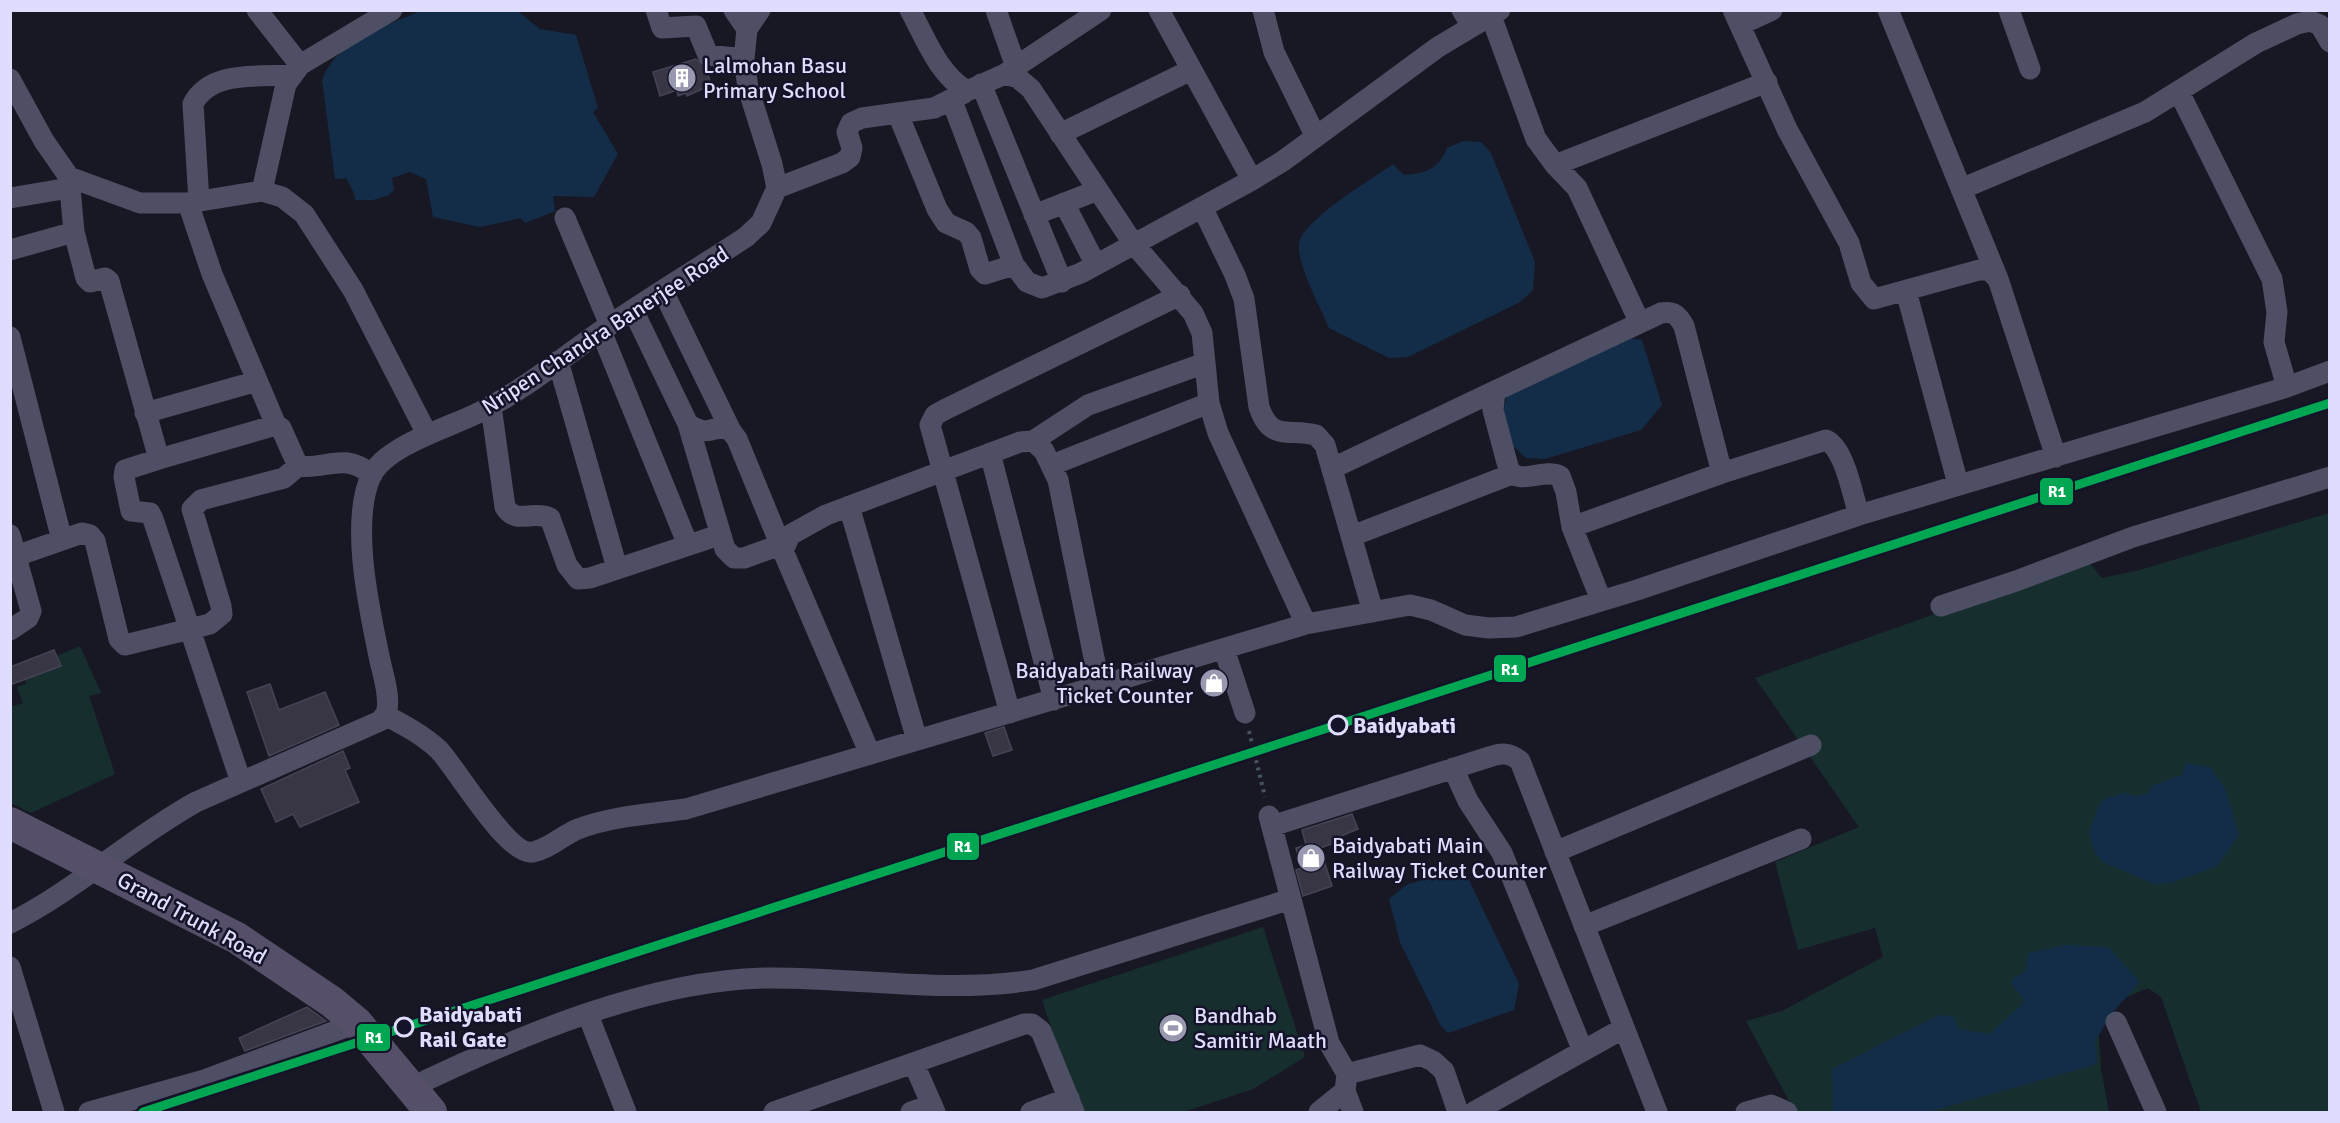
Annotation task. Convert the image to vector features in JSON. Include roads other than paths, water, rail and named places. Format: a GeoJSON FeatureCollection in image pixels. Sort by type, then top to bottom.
{"type":"FeatureCollection","features":[{"type":"Feature","properties":{"kind":"main road","name":"Grand Trunk Road"},"geometry":{"type":"LineString","coordinates":[[10,823],[237,938],[357,1023],[412,1087],[431,1113]]}},
{"type":"Feature","properties":{"kind":"street"},"geometry":{"type":"LineString","coordinates":[[257,10],[296,70]]}},
{"type":"Feature","properties":{"kind":"street"},"geometry":{"type":"LineString","coordinates":[[262,191],[286,84],[296,70],[392,10]]}},
{"type":"Feature","properties":{"kind":"street"},"geometry":{"type":"LineString","coordinates":[[656,10],[662,28],[696,26],[708,55],[744,59]]}},
{"type":"Feature","properties":{"kind":"street"},"geometry":{"type":"LineString","coordinates":[[734,10],[747,29]]}},
{"type":"Feature","properties":{"kind":"street"},"geometry":{"type":"LineString","coordinates":[[760,10],[747,29],[744,59],[748,88],[772,164],[777,188],[842,163],[850,157],[852,148],[847,132],[851,123],[862,118],[934,108],[1010,70],[1101,10]]}},
{"type":"Feature","properties":{"kind":"street"},"geometry":{"type":"LineString","coordinates":[[910,10],[940,65],[954,83],[967,92],[1034,214],[1062,282]]}},
{"type":"Feature","properties":{"kind":"street"},"geometry":{"type":"LineString","coordinates":[[996,10],[1010,70],[1030,89],[1133,243],[1180,295],[1193,313],[1202,333],[1209,403],[1218,433],[1306,624]]}},
{"type":"Feature","properties":{"kind":"street"},"geometry":{"type":"LineString","coordinates":[[1159,10],[1252,180]]}},
{"type":"Feature","properties":{"kind":"street"},"geometry":{"type":"LineString","coordinates":[[1263,10],[1274,51],[1316,137]]}},
{"type":"Feature","properties":{"kind":"street"},"geometry":{"type":"LineString","coordinates":[[1772,10],[1736,18],[1793,139],[1849,243],[1860,283],[1867,292],[1874,299],[1979,270],[1989,270],[1998,279]]}},
{"type":"Feature","properties":{"kind":"street"},"geometry":{"type":"LineString","coordinates":[[1888,10],[1998,279],[2056,457]]}},
{"type":"Feature","properties":{"kind":"street"},"geometry":{"type":"LineString","coordinates":[[2009,10],[2030,69]]}},
{"type":"Feature","properties":{"kind":"street"},"geometry":{"type":"LineString","coordinates":[[967,92],[1014,265],[1027,282],[1042,288],[1062,282],[1252,180],[1316,137],[1467,18],[1495,13],[1536,139],[1555,165],[1577,188],[1640,323]]}},
{"type":"Feature","properties":{"kind":"street"},"geometry":{"type":"LineString","coordinates":[[1961,189],[2124,121],[2180,92],[2256,43],[2296,24],[2310,21],[2320,25],[2330,42]]}},
{"type":"Feature","properties":{"kind":"street"},"geometry":{"type":"LineString","coordinates":[[296,70],[221,80],[199,93],[193,104],[194,202],[212,274],[276,425],[281,428],[298,466]]}},
{"type":"Feature","properties":{"kind":"street"},"geometry":{"type":"LineString","coordinates":[[1060,134],[1191,70]]}},
{"type":"Feature","properties":{"kind":"street"},"geometry":{"type":"LineString","coordinates":[[10,79],[69,182],[74,232],[87,281],[105,278],[109,281],[159,459]]}},
{"type":"Feature","properties":{"kind":"street"},"geometry":{"type":"LineString","coordinates":[[1555,165],[1767,82]]}},
{"type":"Feature","properties":{"kind":"street"},"geometry":{"type":"LineString","coordinates":[[2180,92],[2272,279],[2276,297],[2274,342],[2287,387]]}},
{"type":"Feature","properties":{"kind":"street"},"geometry":{"type":"LineString","coordinates":[[898,114],[938,209],[946,223],[966,232],[971,238],[980,269],[985,274],[993,274],[1014,265]]}},
{"type":"Feature","properties":{"kind":"street"},"geometry":{"type":"LineString","coordinates":[[10,198],[69,182],[140,203],[194,202],[262,191],[282,197],[304,214],[353,290],[427,434]]}},
{"type":"Feature","properties":{"kind":"street","name":"Nripen Chandra Banerjee Road"},"geometry":{"type":"LineString","coordinates":[[372,475],[399,450],[427,434],[491,406],[605,328],[746,237],[761,223],[777,188]]}},
{"type":"Feature","properties":{"kind":"street"},"geometry":{"type":"LineString","coordinates":[[1034,214],[1098,190]]}},
{"type":"Feature","properties":{"kind":"street"},"geometry":{"type":"LineString","coordinates":[[1064,203],[1095,265]]}},
{"type":"Feature","properties":{"kind":"street"},"geometry":{"type":"LineString","coordinates":[[1202,207],[1244,299],[1259,407],[1263,419],[1271,429],[1283,434],[1316,435],[1325,445],[1373,612]]}},
{"type":"Feature","properties":{"kind":"street"},"geometry":{"type":"LineString","coordinates":[[565,218],[688,545]]}},
{"type":"Feature","properties":{"kind":"street"},"geometry":{"type":"LineString","coordinates":[[10,250],[74,232]]}},
{"type":"Feature","properties":{"kind":"street"},"geometry":{"type":"LineString","coordinates":[[663,291],[737,439],[870,754]]}},
{"type":"Feature","properties":{"kind":"street"},"geometry":{"type":"LineString","coordinates":[[1906,291],[1958,484]]}},
{"type":"Feature","properties":{"kind":"street"},"geometry":{"type":"LineString","coordinates":[[1010,713],[930,425],[935,415],[1180,295]]}},
{"type":"Feature","properties":{"kind":"street"},"geometry":{"type":"LineString","coordinates":[[633,310],[688,424],[719,535],[725,549],[734,558],[744,558],[782,548],[790,536],[849,506],[1020,442],[1033,441],[1088,405],[1205,363]]}},
{"type":"Feature","properties":{"kind":"street"},"geometry":{"type":"LineString","coordinates":[[1333,468],[1670,311],[1678,315],[1684,326],[1722,473]]}},
{"type":"Feature","properties":{"kind":"street"},"geometry":{"type":"LineString","coordinates":[[10,337],[62,540]]}},
{"type":"Feature","properties":{"kind":"street"},"geometry":{"type":"LineString","coordinates":[[558,361],[618,568]]}},
{"type":"Feature","properties":{"kind":"street"},"geometry":{"type":"LineString","coordinates":[[386,715],[413,730],[438,749],[509,842],[522,851],[532,853],[575,830],[597,823],[686,809],[1306,624],[1410,605],[1431,610],[1466,625],[1489,628],[1516,627],[1859,514],[2287,387],[2330,371]]}},
{"type":"Feature","properties":{"kind":"street"},"geometry":{"type":"LineString","coordinates":[[146,413],[257,381]]}},
{"type":"Feature","properties":{"kind":"street"},"geometry":{"type":"LineString","coordinates":[[1495,391],[1493,410],[1512,474]]}},
{"type":"Feature","properties":{"kind":"street"},"geometry":{"type":"LineString","coordinates":[[1052,465],[1209,403]]}},
{"type":"Feature","properties":{"kind":"street"},"geometry":{"type":"LineString","coordinates":[[491,406],[505,507],[509,514],[518,518],[541,513],[550,518],[567,565],[578,579],[590,578],[719,535]]}},
{"type":"Feature","properties":{"kind":"street"},"geometry":{"type":"LineString","coordinates":[[688,424],[698,431],[706,432],[721,427],[731,431]]}},
{"type":"Feature","properties":{"kind":"street"},"geometry":{"type":"LineString","coordinates":[[241,782],[153,519],[150,513],[131,511],[128,504],[125,470],[276,425]]}},
{"type":"Feature","properties":{"kind":"street"},"geometry":{"type":"LineString","coordinates":[[1572,527],[1722,473],[1826,440],[1834,444],[1840,453],[1859,514]]}},
{"type":"Feature","properties":{"kind":"street"},"geometry":{"type":"LineString","coordinates":[[1033,441],[1052,465],[1058,480],[1100,687]]}},
{"type":"Feature","properties":{"kind":"street"},"geometry":{"type":"LineString","coordinates":[[990,453],[1054,700]]}},
{"type":"Feature","properties":{"kind":"street"},"geometry":{"type":"LineString","coordinates":[[10,923],[47,902],[169,818],[241,782],[380,721],[386,715],[387,709],[364,563],[365,500],[372,475],[365,469],[343,461],[298,466],[284,478],[195,504],[192,508],[222,614],[210,624],[189,630],[125,645],[122,643],[118,639],[95,541],[90,535],[81,533],[16,556]]}},
{"type":"Feature","properties":{"kind":"street"},"geometry":{"type":"LineString","coordinates":[[1352,536],[1512,474],[1524,478],[1552,472],[1560,476],[1566,492],[1572,527],[1601,600]]}},
{"type":"Feature","properties":{"kind":"street"},"geometry":{"type":"LineString","coordinates":[[1941,606],[2016,581],[2133,537],[2330,477]]}},
{"type":"Feature","properties":{"kind":"street"},"geometry":{"type":"LineString","coordinates":[[849,506],[917,740]]}},
{"type":"Feature","properties":{"kind":"street"},"geometry":{"type":"LineString","coordinates":[[10,535],[31,611],[28,618],[10,630]]}},
{"type":"Feature","properties":{"kind":"street"},"geometry":{"type":"LineString","coordinates":[[1224,649],[1245,713]]}},
{"type":"Feature","properties":{"kind":"street"},"geometry":{"type":"LineString","coordinates":[[1555,852],[1811,746]]}},
{"type":"Feature","properties":{"kind":"street"},"geometry":{"type":"LineString","coordinates":[[1353,1113],[1346,1083],[1329,1043],[1270,821],[1504,753],[1520,761],[1657,1113]]}},
{"type":"Feature","properties":{"kind":"street"},"geometry":{"type":"LineString","coordinates":[[1454,768],[1468,801],[1502,854],[1583,1051]]}},
{"type":"Feature","properties":{"kind":"street"},"geometry":{"type":"LineString","coordinates":[[1584,926],[1801,839]]}},
{"type":"Feature","properties":{"kind":"street"},"geometry":{"type":"LineString","coordinates":[[412,1087],[519,1038],[682,988],[767,978],[960,987],[995,986],[1033,980],[1291,899]]}},
{"type":"Feature","properties":{"kind":"street"},"geometry":{"type":"LineString","coordinates":[[10,967],[54,1113]]}},
{"type":"Feature","properties":{"kind":"street"},"geometry":{"type":"LineString","coordinates":[[588,1015],[626,1113]]}},
{"type":"Feature","properties":{"kind":"street"},"geometry":{"type":"LineString","coordinates":[[2116,1022],[2156,1113]]}},
{"type":"Feature","properties":{"kind":"street"},"geometry":{"type":"LineString","coordinates":[[90,1113],[204,1080],[357,1023]]}},
{"type":"Feature","properties":{"kind":"street"},"geometry":{"type":"LineString","coordinates":[[774,1113],[1024,1024],[1032,1024],[1041,1030],[1071,1105],[1031,1113]]}},
{"type":"Feature","properties":{"kind":"street"},"geometry":{"type":"LineString","coordinates":[[1474,1113],[1624,1028]]}},
{"type":"Feature","properties":{"kind":"street"},"geometry":{"type":"LineString","coordinates":[[1319,1113],[1346,1083],[1420,1055],[1433,1061],[1444,1071],[1458,1113]]}},
{"type":"Feature","properties":{"kind":"street"},"geometry":{"type":"LineString","coordinates":[[911,1113],[933,1109],[914,1064]]}},
{"type":"Feature","properties":{"kind":"street"},"geometry":{"type":"LineString","coordinates":[[1746,1113],[1772,1105],[1787,1113]]}},
{"type":"Feature","properties":{"kind":"water"},"geometry":{"type":"Polygon","coordinates":[[[421,11],[517,11],[540,29],[576,35],[598,108],[593,112],[618,154],[594,197],[553,196],[555,211],[525,223],[521,218],[480,227],[433,217],[426,179],[410,172],[392,178],[394,190],[389,195],[373,200],[355,200],[346,178],[335,179],[322,80],[329,66],[339,54],[364,36],[421,11]]]}},
{"type":"Feature","properties":{"kind":"water"},"geometry":{"type":"Polygon","coordinates":[[[1463,141],[1481,142],[1491,153],[1535,262],[1533,290],[1520,302],[1408,357],[1389,358],[1329,328],[1302,264],[1299,245],[1303,235],[1324,212],[1393,164],[1404,175],[1419,173],[1435,166],[1447,148],[1463,141]]]}},
{"type":"Feature","properties":{"kind":"water"},"geometry":{"type":"Polygon","coordinates":[[[1622,337],[1642,340],[1662,405],[1641,430],[1545,459],[1526,458],[1504,437],[1504,407],[1509,388],[1622,337]]]}},
{"type":"Feature","properties":{"kind":"water"},"geometry":{"type":"Polygon","coordinates":[[[2186,763],[2210,767],[2225,788],[2239,835],[2217,866],[2174,882],[2154,884],[2103,862],[2095,853],[2089,833],[2098,807],[2104,799],[2125,793],[2136,796],[2149,793],[2151,786],[2182,775],[2186,763]]]}},
{"type":"Feature","properties":{"kind":"water"},"geometry":{"type":"Polygon","coordinates":[[[1451,871],[1465,872],[1519,984],[1514,1010],[1448,1033],[1441,1026],[1400,942],[1389,899],[1406,885],[1451,871]]]}},
{"type":"Feature","properties":{"kind":"water"},"geometry":{"type":"Polygon","coordinates":[[[2067,945],[2108,947],[2140,982],[2113,1012],[2095,1041],[2097,1064],[1928,1112],[1833,1112],[1832,1069],[1939,1015],[1953,1016],[1959,1029],[1990,1034],[2025,1001],[2010,982],[2026,970],[2028,953],[2067,945]]]}},
{"type":"Feature","properties":{"kind":"place","name":"Lalmohan Basu Primary School"},"geometry":{"type":"Point","coordinates":[682,78]}},
{"type":"Feature","properties":{"kind":"place","name":"Baidyabati Railway Ticket Counter"},"geometry":{"type":"Point","coordinates":[1214,683]}},
{"type":"Feature","properties":{"kind":"place","name":"Baidyabati"},"geometry":{"type":"Point","coordinates":[1338,725]}},
{"type":"Feature","properties":{"kind":"place","name":"Baidyabati Main Railway Ticket Counter"},"geometry":{"type":"Point","coordinates":[1311,858]}},
{"type":"Feature","properties":{"kind":"place","name":"Baidyabati Rail Gate"},"geometry":{"type":"Point","coordinates":[404,1027]}},
{"type":"Feature","properties":{"kind":"place","name":"Bandhab Samitir Maath"},"geometry":{"type":"Point","coordinates":[1173,1028]}}]}
